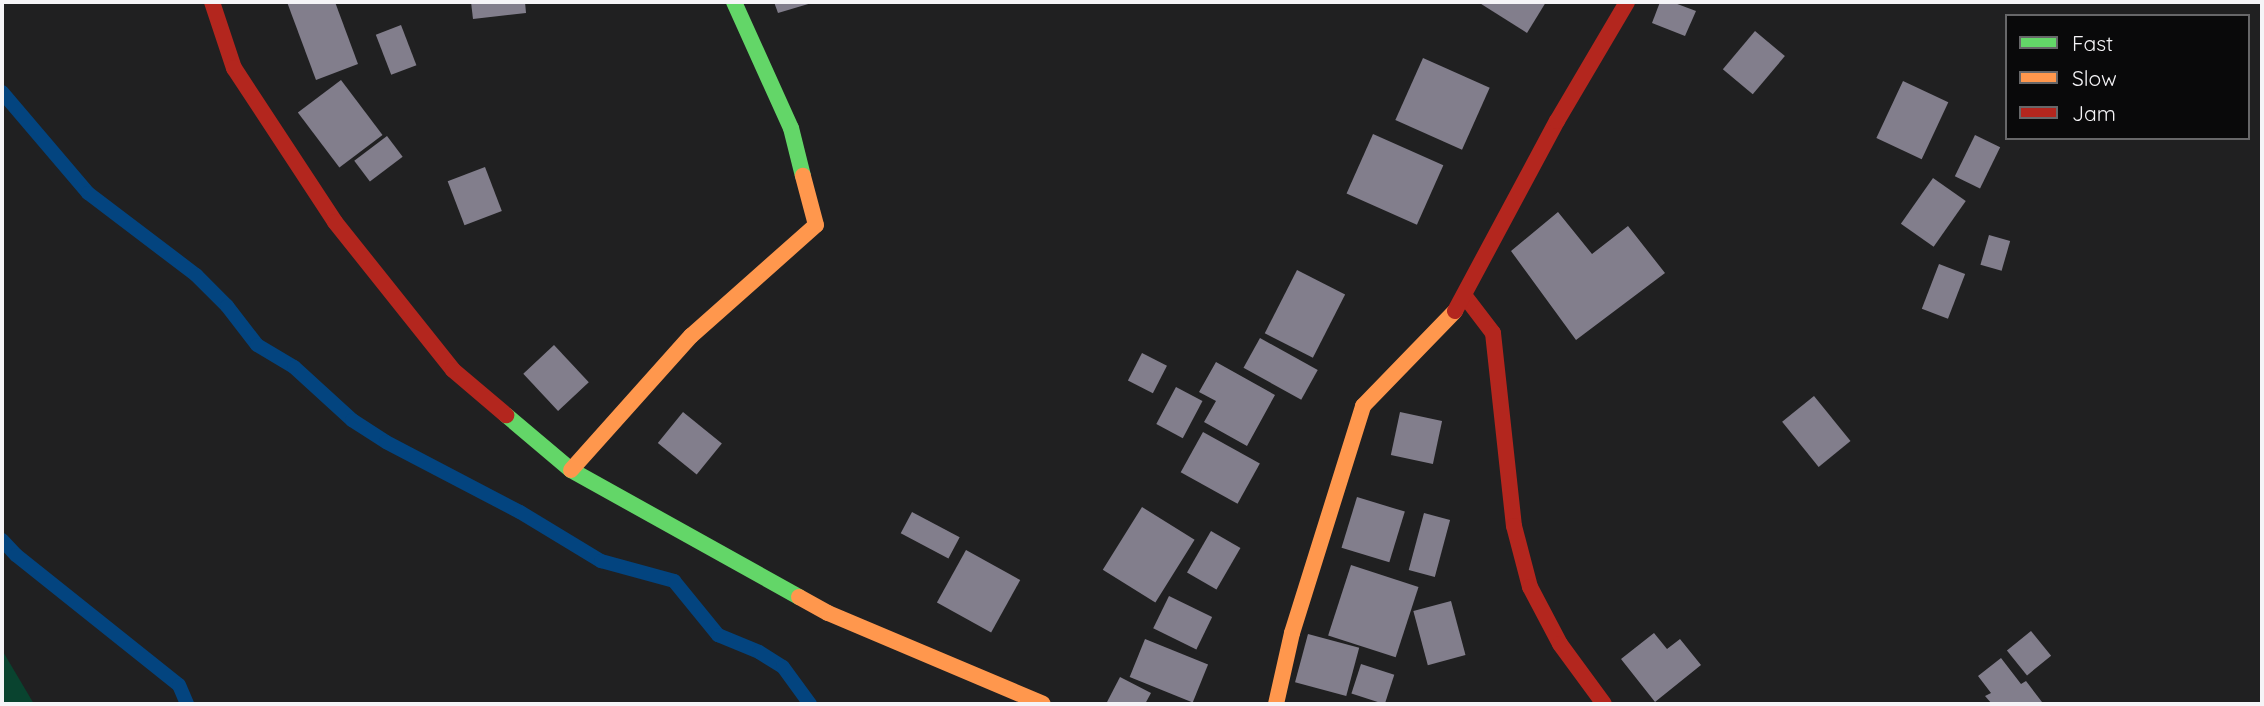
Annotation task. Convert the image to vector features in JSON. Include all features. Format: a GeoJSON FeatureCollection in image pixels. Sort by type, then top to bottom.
{"type":"FeatureCollection","features":[{"type":"Feature","properties":{"kind":"street"},"geometry":{"type":"LineString","coordinates":[[212,2],[234,68],[335,222],[453,370],[571,470],[828,613],[1043,704]]}},
{"type":"Feature","properties":{"kind":"street"},"geometry":{"type":"LineString","coordinates":[[571,470],[691,336],[787,254],[816,225],[791,128],[734,2]]}},
{"type":"Feature","properties":{"kind":"street"},"geometry":{"type":"LineString","coordinates":[[1276,704],[1292,633],[1363,406],[1456,310],[1557,121],[1627,2]]}},
{"type":"Feature","properties":{"kind":"street"},"geometry":{"type":"LineString","coordinates":[[1464,295],[1493,333],[1514,526],[1530,587],[1560,644],[1604,704]]}},
{"type":"Feature","properties":{"kind":"green space"},"geometry":{"type":"Polygon","coordinates":[[[2,650],[34,704],[2,704],[2,650]]]}},
{"type":"Feature","properties":{"kind":"building"},"geometry":{"type":"Polygon","coordinates":[[[287,2],[335,2],[358,64],[316,80],[287,2]]]}},
{"type":"Feature","properties":{"kind":"building"},"geometry":{"type":"Polygon","coordinates":[[[471,2],[525,2],[526,13],[473,19],[471,2]]]}},
{"type":"Feature","properties":{"kind":"building"},"geometry":{"type":"Polygon","coordinates":[[[774,2],[815,2],[778,13],[774,2]]]}},
{"type":"Feature","properties":{"kind":"building"},"geometry":{"type":"Polygon","coordinates":[[[1478,2],[1546,2],[1527,33],[1478,2]]]}},
{"type":"Feature","properties":{"kind":"building"},"geometry":{"type":"Polygon","coordinates":[[[1660,2],[1672,2],[1696,11],[1685,36],[1652,23],[1660,2]]]}},
{"type":"Feature","properties":{"kind":"building"},"geometry":{"type":"Polygon","coordinates":[[[401,25],[416,65],[391,75],[376,35],[401,25]]]}},
{"type":"Feature","properties":{"kind":"building"},"geometry":{"type":"Polygon","coordinates":[[[1755,31],[1785,56],[1753,94],[1723,69],[1755,31]]]}},
{"type":"Feature","properties":{"kind":"building"},"geometry":{"type":"Polygon","coordinates":[[[1423,58],[1490,88],[1462,150],[1395,120],[1423,58]]]}},
{"type":"Feature","properties":{"kind":"building"},"geometry":{"type":"Polygon","coordinates":[[[341,80],[383,135],[339,168],[298,112],[341,80]]]}},
{"type":"Feature","properties":{"kind":"building"},"geometry":{"type":"Polygon","coordinates":[[[1903,81],[1948,102],[1922,159],[1876,138],[1903,81]]]}},
{"type":"Feature","properties":{"kind":"building"},"geometry":{"type":"Polygon","coordinates":[[[1373,134],[1443,165],[1417,225],[1347,193],[1373,134]]]}},
{"type":"Feature","properties":{"kind":"building"},"geometry":{"type":"Polygon","coordinates":[[[1975,135],[2000,147],[1980,189],[1955,176],[1975,135]]]}},
{"type":"Feature","properties":{"kind":"building"},"geometry":{"type":"Polygon","coordinates":[[[387,136],[403,157],[370,181],[354,161],[387,136]]]}},
{"type":"Feature","properties":{"kind":"building"},"geometry":{"type":"Polygon","coordinates":[[[485,167],[502,211],[465,225],[448,181],[485,167]]]}},
{"type":"Feature","properties":{"kind":"building"},"geometry":{"type":"Polygon","coordinates":[[[1933,178],[1966,201],[1934,247],[1901,224],[1933,178]]]}},
{"type":"Feature","properties":{"kind":"building"},"geometry":{"type":"Polygon","coordinates":[[[1558,212],[1592,254],[1628,226],[1665,273],[1576,340],[1511,251],[1558,212]]]}},
{"type":"Feature","properties":{"kind":"building"},"geometry":{"type":"Polygon","coordinates":[[[1989,235],[2010,241],[2002,271],[1980,265],[1989,235]]]}},
{"type":"Feature","properties":{"kind":"building"},"geometry":{"type":"Polygon","coordinates":[[[1939,264],[1965,274],[1948,319],[1922,309],[1939,264]]]}},
{"type":"Feature","properties":{"kind":"building"},"geometry":{"type":"Polygon","coordinates":[[[1297,270],[1345,295],[1313,358],[1265,333],[1297,270]]]}},
{"type":"Feature","properties":{"kind":"building"},"geometry":{"type":"Polygon","coordinates":[[[1260,338],[1318,370],[1301,400],[1244,368],[1260,338]]]}},
{"type":"Feature","properties":{"kind":"building"},"geometry":{"type":"Polygon","coordinates":[[[554,345],[589,382],[558,411],[523,374],[554,345]]]}},
{"type":"Feature","properties":{"kind":"building"},"geometry":{"type":"Polygon","coordinates":[[[1142,353],[1167,366],[1153,393],[1128,381],[1142,353]]]}},
{"type":"Feature","properties":{"kind":"building"},"geometry":{"type":"Polygon","coordinates":[[[1216,362],[1275,395],[1247,446],[1204,422],[1216,401],[1199,392],[1216,362]]]}},
{"type":"Feature","properties":{"kind":"building"},"geometry":{"type":"Polygon","coordinates":[[[1176,387],[1202,401],[1183,438],[1156,424],[1176,387]]]}},
{"type":"Feature","properties":{"kind":"building"},"geometry":{"type":"Polygon","coordinates":[[[1814,396],[1851,441],[1819,467],[1782,422],[1814,396]]]}},
{"type":"Feature","properties":{"kind":"building"},"geometry":{"type":"Polygon","coordinates":[[[683,412],[722,443],[697,475],[658,443],[683,412]]]}},
{"type":"Feature","properties":{"kind":"building"},"geometry":{"type":"Polygon","coordinates":[[[1400,412],[1442,421],[1433,464],[1391,455],[1400,412]]]}},
{"type":"Feature","properties":{"kind":"building"},"geometry":{"type":"Polygon","coordinates":[[[1203,432],[1260,464],[1238,504],[1181,472],[1203,432]]]}},
{"type":"Feature","properties":{"kind":"building"},"geometry":{"type":"Polygon","coordinates":[[[1357,497],[1405,512],[1389,562],[1342,548],[1357,497]]]}},
{"type":"Feature","properties":{"kind":"building"},"geometry":{"type":"Polygon","coordinates":[[[1142,507],[1195,540],[1155,603],[1103,570],[1142,507]]]}},
{"type":"Feature","properties":{"kind":"building"},"geometry":{"type":"Polygon","coordinates":[[[912,512],[960,537],[948,559],[901,533],[912,512]]]}},
{"type":"Feature","properties":{"kind":"building"},"geometry":{"type":"Polygon","coordinates":[[[1424,513],[1450,520],[1435,577],[1409,570],[1424,513]]]}},
{"type":"Feature","properties":{"kind":"building"},"geometry":{"type":"Polygon","coordinates":[[[1211,531],[1240,548],[1216,590],[1187,573],[1211,531]]]}},
{"type":"Feature","properties":{"kind":"building"},"geometry":{"type":"Polygon","coordinates":[[[966,550],[1020,580],[991,633],[937,602],[966,550]]]}},
{"type":"Feature","properties":{"kind":"building"},"geometry":{"type":"Polygon","coordinates":[[[1351,565],[1419,587],[1396,657],[1328,635],[1351,565]]]}},
{"type":"Feature","properties":{"kind":"building"},"geometry":{"type":"Polygon","coordinates":[[[1169,596],[1212,617],[1196,649],[1153,628],[1169,596]]]}},
{"type":"Feature","properties":{"kind":"building"},"geometry":{"type":"Polygon","coordinates":[[[1451,601],[1465,655],[1428,665],[1413,611],[1451,601]]]}},
{"type":"Feature","properties":{"kind":"building"},"geometry":{"type":"Polygon","coordinates":[[[2031,631],[2051,656],[2027,675],[2007,651],[2031,631]]]}},
{"type":"Feature","properties":{"kind":"building"},"geometry":{"type":"Polygon","coordinates":[[[1654,633],[1667,649],[1680,639],[1701,665],[1655,702],[1621,659],[1654,633]]]}},
{"type":"Feature","properties":{"kind":"building"},"geometry":{"type":"Polygon","coordinates":[[[1308,634],[1359,648],[1346,696],[1295,682],[1308,634]]]}},
{"type":"Feature","properties":{"kind":"building"},"geometry":{"type":"Polygon","coordinates":[[[1145,639],[1208,664],[1193,702],[1130,677],[1145,639]]]}},
{"type":"Feature","properties":{"kind":"building"},"geometry":{"type":"Polygon","coordinates":[[[2001,658],[2021,684],[2026,681],[2042,702],[1992,704],[1985,696],[1991,693],[1978,676],[2001,658]]]}},
{"type":"Feature","properties":{"kind":"building"},"geometry":{"type":"Polygon","coordinates":[[[1361,664],[1394,675],[1385,704],[1351,693],[1361,664]]]}},
{"type":"Feature","properties":{"kind":"building"},"geometry":{"type":"Polygon","coordinates":[[[1120,677],[1151,693],[1145,704],[1106,704],[1120,677]]]}},
{"type":"Feature","properties":{"kind":"waterway"},"geometry":{"type":"LineString","coordinates":[[2,92],[88,193],[196,275],[227,306],[257,345],[294,367],[352,420],[386,442],[520,512],[601,561],[674,581],[718,635],[759,652],[783,667],[810,704]]}},
{"type":"Feature","properties":{"kind":"waterway"},"geometry":{"type":"LineString","coordinates":[[2,540],[16,555],[179,685],[187,704]]}},
{"type":"Feature","properties":{"kind":"traffic: fast"},"geometry":{"type":"LineString","coordinates":[[734,2],[791,128],[803,176]]}},
{"type":"Feature","properties":{"kind":"traffic: fast"},"geometry":{"type":"LineString","coordinates":[[506,415],[571,470],[799,597]]}},
{"type":"Feature","properties":{"kind":"traffic: slow"},"geometry":{"type":"LineString","coordinates":[[571,470],[691,336],[816,225],[803,176]]}},
{"type":"Feature","properties":{"kind":"traffic: slow"},"geometry":{"type":"LineString","coordinates":[[1276,704],[1292,633],[1363,406],[1455,311]]}},
{"type":"Feature","properties":{"kind":"traffic: slow"},"geometry":{"type":"LineString","coordinates":[[799,597],[828,613],[1043,704]]}},
{"type":"Feature","properties":{"kind":"traffic: jam"},"geometry":{"type":"LineString","coordinates":[[212,2],[234,68],[335,222],[453,370],[506,415]]}},
{"type":"Feature","properties":{"kind":"traffic: jam"},"geometry":{"type":"LineString","coordinates":[[1455,311],[1557,121],[1627,2]]}},
{"type":"Feature","properties":{"kind":"traffic: jam"},"geometry":{"type":"LineString","coordinates":[[1464,295],[1493,333],[1514,526],[1530,587],[1560,644],[1604,704]]}}]}
